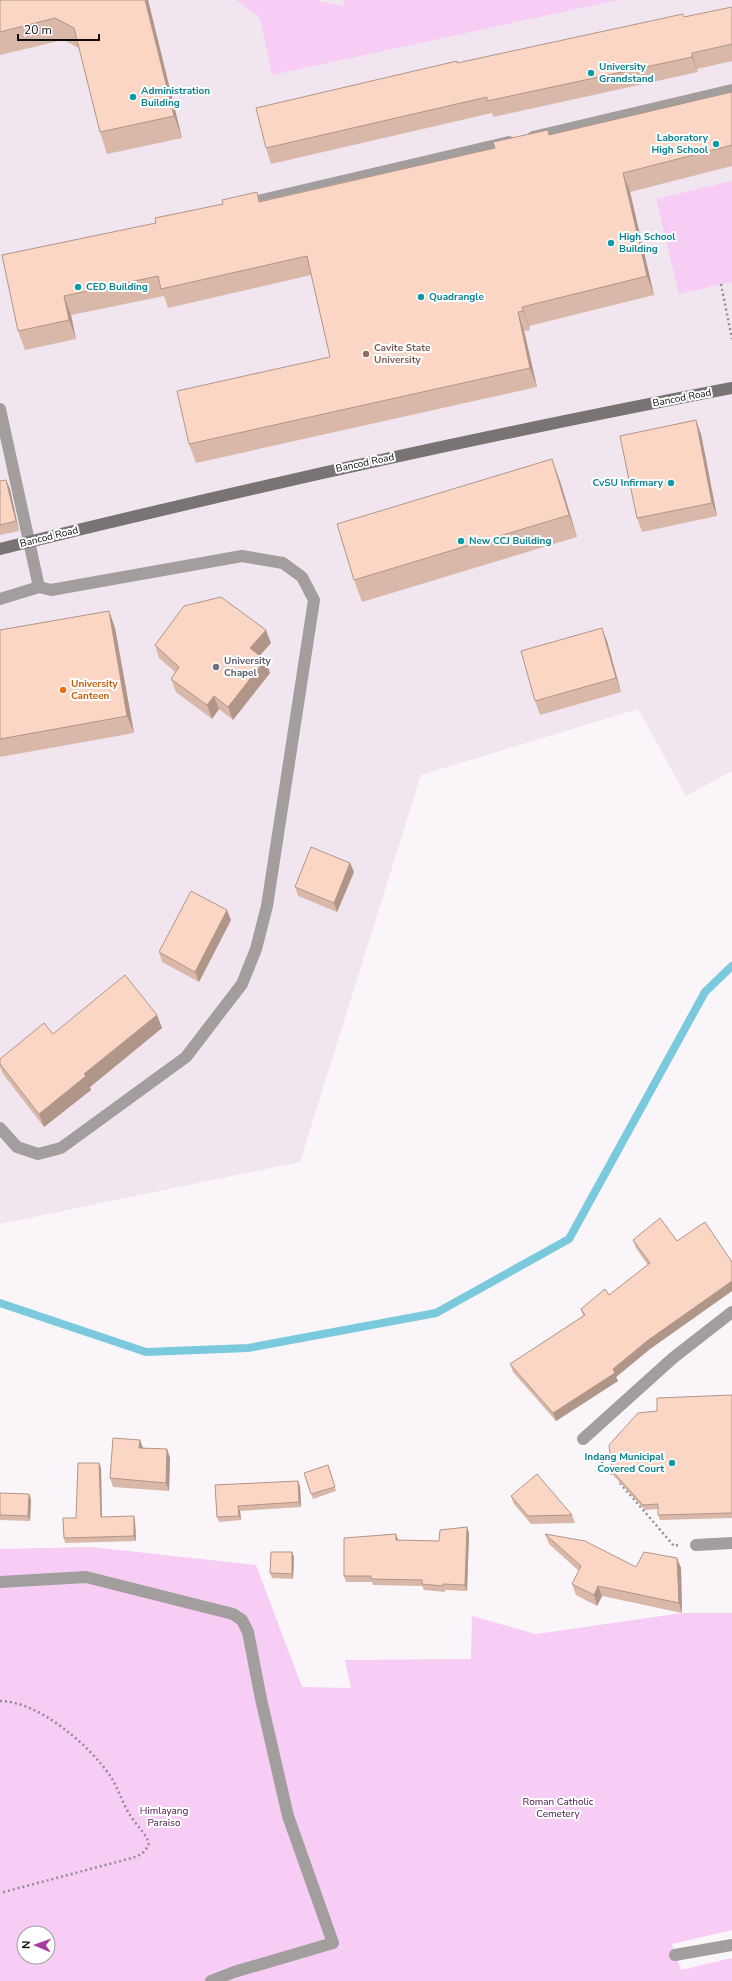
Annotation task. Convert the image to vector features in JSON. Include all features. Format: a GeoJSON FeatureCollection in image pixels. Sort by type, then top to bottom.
{"type":"FeatureCollection","features":[{"type":"Feature","properties":{"kind":"street"},"geometry":{"type":"LineString","coordinates":[[234,207],[732,90]]}},
{"type":"Feature","properties":{"kind":"street","name":"Bancod Road"},"geometry":{"type":"LineString","coordinates":[[0,549],[286,480],[614,411],[732,388]]}},
{"type":"Feature","properties":{"kind":"street"},"geometry":{"type":"LineString","coordinates":[[0,408],[39,587]]}},
{"type":"Feature","properties":{"kind":"street"},"geometry":{"type":"LineString","coordinates":[[0,599],[39,587],[51,590],[242,556],[283,563],[302,577],[314,600],[267,906],[256,949],[242,984],[186,1057],[61,1148],[38,1154],[17,1147],[0,1128]]}},
{"type":"Feature","properties":{"kind":"street"},"geometry":{"type":"LineString","coordinates":[[583,1439],[673,1358],[732,1312]]}},
{"type":"Feature","properties":{"kind":"street"},"geometry":{"type":"LineString","coordinates":[[696,1545],[732,1543]]}},
{"type":"Feature","properties":{"kind":"street"},"geometry":{"type":"LineString","coordinates":[[0,1582],[86,1577],[233,1614],[242,1620],[248,1632],[260,1699],[288,1816],[333,1943],[234,1972],[211,1981]]}},
{"type":"Feature","properties":{"kind":"street"},"geometry":{"type":"LineString","coordinates":[[675,1955],[732,1945]]}},
{"type":"Feature","properties":{"kind":"path"},"geometry":{"type":"LineString","coordinates":[[721,284],[732,339]]}},
{"type":"Feature","properties":{"kind":"path"},"geometry":{"type":"LineString","coordinates":[[583,1439],[674,1546],[696,1545]]}},
{"type":"Feature","properties":{"kind":"path"},"geometry":{"type":"LineString","coordinates":[[0,1701],[13,1701],[55,1722],[95,1755],[111,1778],[132,1818],[145,1834],[149,1843],[147,1849],[142,1854],[128,1859],[0,1893]]}},
{"type":"Feature","properties":{"kind":"shaded area","name":"Cavite State University"},"geometry":{"type":"Polygon","coordinates":[[[0,0],[732,0],[732,771],[686,796],[638,709],[421,775],[300,1162],[0,1224],[0,0]]]}},
{"type":"Feature","properties":{"kind":"green space"},"geometry":{"type":"Polygon","coordinates":[[[236,0],[315,0],[344,6],[343,0],[618,0],[272,75],[260,18],[236,0]]]}},
{"type":"Feature","properties":{"kind":"green space"},"geometry":{"type":"Polygon","coordinates":[[[732,181],[732,282],[679,294],[656,199],[732,181]]]}},
{"type":"Feature","properties":{"kind":"green space"},"geometry":{"type":"Polygon","coordinates":[[[92,1547],[256,1565],[302,1687],[351,1688],[345,1660],[471,1659],[472,1616],[536,1634],[682,1613],[732,1613],[732,1930],[672,1944],[681,1970],[732,1958],[732,1981],[0,1981],[0,1549],[92,1547]]]}},
{"type":"Feature","properties":{"kind":"building","name":"Administration Building"},"geometry":{"type":"Polygon","coordinates":[[[0,0],[145,0],[174,116],[100,132],[74,28],[55,18],[0,32],[0,0]]]}},
{"type":"Feature","properties":{"kind":"building"},"geometry":{"type":"Polygon","coordinates":[[[732,7],[732,44],[692,53],[692,57],[487,101],[487,97],[266,148],[256,108],[457,61],[457,63],[683,14],[684,17],[732,7]]]}},
{"type":"Feature","properties":{"kind":"building"},"geometry":{"type":"Polygon","coordinates":[[[732,92],[732,145],[623,173],[647,276],[522,307],[523,311],[518,312],[530,368],[189,444],[177,391],[330,357],[307,256],[161,289],[158,276],[64,296],[69,320],[18,331],[2,255],[156,223],[155,218],[223,204],[222,200],[257,192],[259,202],[495,148],[493,142],[548,130],[549,135],[732,92]]]}},
{"type":"Feature","properties":{"kind":"building","name":"CvSU Infirmary"},"geometry":{"type":"Polygon","coordinates":[[[696,420],[712,503],[637,518],[620,436],[696,420]]]}},
{"type":"Feature","properties":{"kind":"building","name":"New CCJ Building"},"geometry":{"type":"Polygon","coordinates":[[[552,459],[569,515],[354,580],[337,524],[552,459]]]}},
{"type":"Feature","properties":{"kind":"building"},"geometry":{"type":"Polygon","coordinates":[[[6,480],[16,521],[0,525],[0,481],[6,480]]]}},
{"type":"Feature","properties":{"kind":"building","name":"University Chapel"},"geometry":{"type":"Polygon","coordinates":[[[221,597],[266,630],[250,648],[265,660],[228,707],[214,696],[207,705],[171,679],[179,667],[155,645],[184,606],[221,597]]]}},
{"type":"Feature","properties":{"kind":"building","name":"University Canteen"},"geometry":{"type":"Polygon","coordinates":[[[109,611],[127,716],[0,739],[0,630],[109,611]]]}},
{"type":"Feature","properties":{"kind":"building"},"geometry":{"type":"Polygon","coordinates":[[[602,628],[616,678],[535,701],[521,651],[602,628]]]}},
{"type":"Feature","properties":{"kind":"building"},"geometry":{"type":"Polygon","coordinates":[[[311,847],[350,863],[334,903],[295,887],[311,847]]]}},
{"type":"Feature","properties":{"kind":"building"},"geometry":{"type":"Polygon","coordinates":[[[191,891],[227,910],[195,972],[159,952],[191,891]]]}},
{"type":"Feature","properties":{"kind":"building"},"geometry":{"type":"Polygon","coordinates":[[[125,975],[157,1015],[84,1074],[86,1076],[39,1114],[0,1064],[0,1059],[44,1023],[53,1034],[125,975]]]}},
{"type":"Feature","properties":{"kind":"building"},"geometry":{"type":"Polygon","coordinates":[[[660,1218],[677,1241],[705,1222],[732,1262],[732,1281],[647,1341],[613,1369],[615,1373],[553,1413],[510,1364],[585,1315],[581,1309],[605,1289],[609,1295],[650,1263],[633,1240],[660,1218]]]}},
{"type":"Feature","properties":{"kind":"building","name":"Indang Municipal Covered Court"},"geometry":{"type":"Polygon","coordinates":[[[732,1395],[732,1513],[658,1515],[658,1504],[643,1505],[612,1471],[609,1445],[638,1413],[657,1411],[657,1398],[732,1395]]]}},
{"type":"Feature","properties":{"kind":"building"},"geometry":{"type":"Polygon","coordinates":[[[113,1438],[140,1440],[139,1448],[167,1449],[166,1483],[110,1478],[113,1438]]]}},
{"type":"Feature","properties":{"kind":"building"},"geometry":{"type":"Polygon","coordinates":[[[78,1463],[99,1463],[101,1517],[134,1516],[134,1536],[64,1538],[63,1518],[76,1518],[78,1463]]]}},
{"type":"Feature","properties":{"kind":"building"},"geometry":{"type":"Polygon","coordinates":[[[328,1465],[335,1487],[311,1494],[304,1473],[328,1465]]]}},
{"type":"Feature","properties":{"kind":"building"},"geometry":{"type":"Polygon","coordinates":[[[537,1474],[572,1515],[528,1516],[511,1496],[537,1474]]]}},
{"type":"Feature","properties":{"kind":"building"},"geometry":{"type":"Polygon","coordinates":[[[298,1481],[299,1502],[238,1506],[239,1516],[217,1517],[215,1485],[298,1481]]]}},
{"type":"Feature","properties":{"kind":"building"},"geometry":{"type":"Polygon","coordinates":[[[0,1493],[29,1494],[28,1516],[0,1515],[0,1493]]]}},
{"type":"Feature","properties":{"kind":"building"},"geometry":{"type":"Polygon","coordinates":[[[467,1527],[465,1585],[443,1584],[443,1586],[422,1584],[422,1580],[371,1579],[371,1576],[344,1576],[344,1538],[396,1534],[396,1540],[439,1541],[440,1530],[467,1527]]]}},
{"type":"Feature","properties":{"kind":"building"},"geometry":{"type":"Polygon","coordinates":[[[545,1534],[585,1541],[636,1567],[644,1552],[677,1558],[679,1603],[598,1586],[594,1595],[572,1584],[581,1566],[545,1534]]]}},
{"type":"Feature","properties":{"kind":"building"},"geometry":{"type":"Polygon","coordinates":[[[271,1552],[292,1552],[292,1574],[270,1573],[271,1552]]]}},
{"type":"Feature","properties":{"kind":"waterway"},"geometry":{"type":"LineString","coordinates":[[0,1303],[146,1352],[248,1348],[436,1313],[569,1239],[705,992],[732,966]]}},
{"type":"Feature","properties":{"kind":"place","name":"University Grandstand"},"geometry":{"type":"Point","coordinates":[591,73]}},
{"type":"Feature","properties":{"kind":"place","name":"Administration Building"},"geometry":{"type":"Point","coordinates":[133,97]}},
{"type":"Feature","properties":{"kind":"place","name":"Laboratory High School"},"geometry":{"type":"Point","coordinates":[716,144]}},
{"type":"Feature","properties":{"kind":"place","name":"High School Building"},"geometry":{"type":"Point","coordinates":[611,243]}},
{"type":"Feature","properties":{"kind":"place","name":"CED Building"},"geometry":{"type":"Point","coordinates":[78,287]}},
{"type":"Feature","properties":{"kind":"place","name":"Quadrangle"},"geometry":{"type":"Point","coordinates":[421,297]}},
{"type":"Feature","properties":{"kind":"place","name":"Cavite State University"},"geometry":{"type":"Point","coordinates":[366,354]}},
{"type":"Feature","properties":{"kind":"place","name":"CvSU Infirmary"},"geometry":{"type":"Point","coordinates":[671,483]}},
{"type":"Feature","properties":{"kind":"place","name":"New CCJ Building"},"geometry":{"type":"Point","coordinates":[461,541]}},
{"type":"Feature","properties":{"kind":"place","name":"University Chapel"},"geometry":{"type":"Point","coordinates":[216,667]}},
{"type":"Feature","properties":{"kind":"place","name":"University Canteen"},"geometry":{"type":"Point","coordinates":[63,690]}},
{"type":"Feature","properties":{"kind":"place","name":"Indang Municipal Covered Court"},"geometry":{"type":"Point","coordinates":[672,1463]}},
{"type":"Feature","properties":{"kind":"park label","name":"Roman Catholic Cemetery"},"geometry":{"type":"Point","coordinates":[558,1808]}},
{"type":"Feature","properties":{"kind":"park label","name":"Himlayang Paraiso"},"geometry":{"type":"Point","coordinates":[164,1816]}}]}
